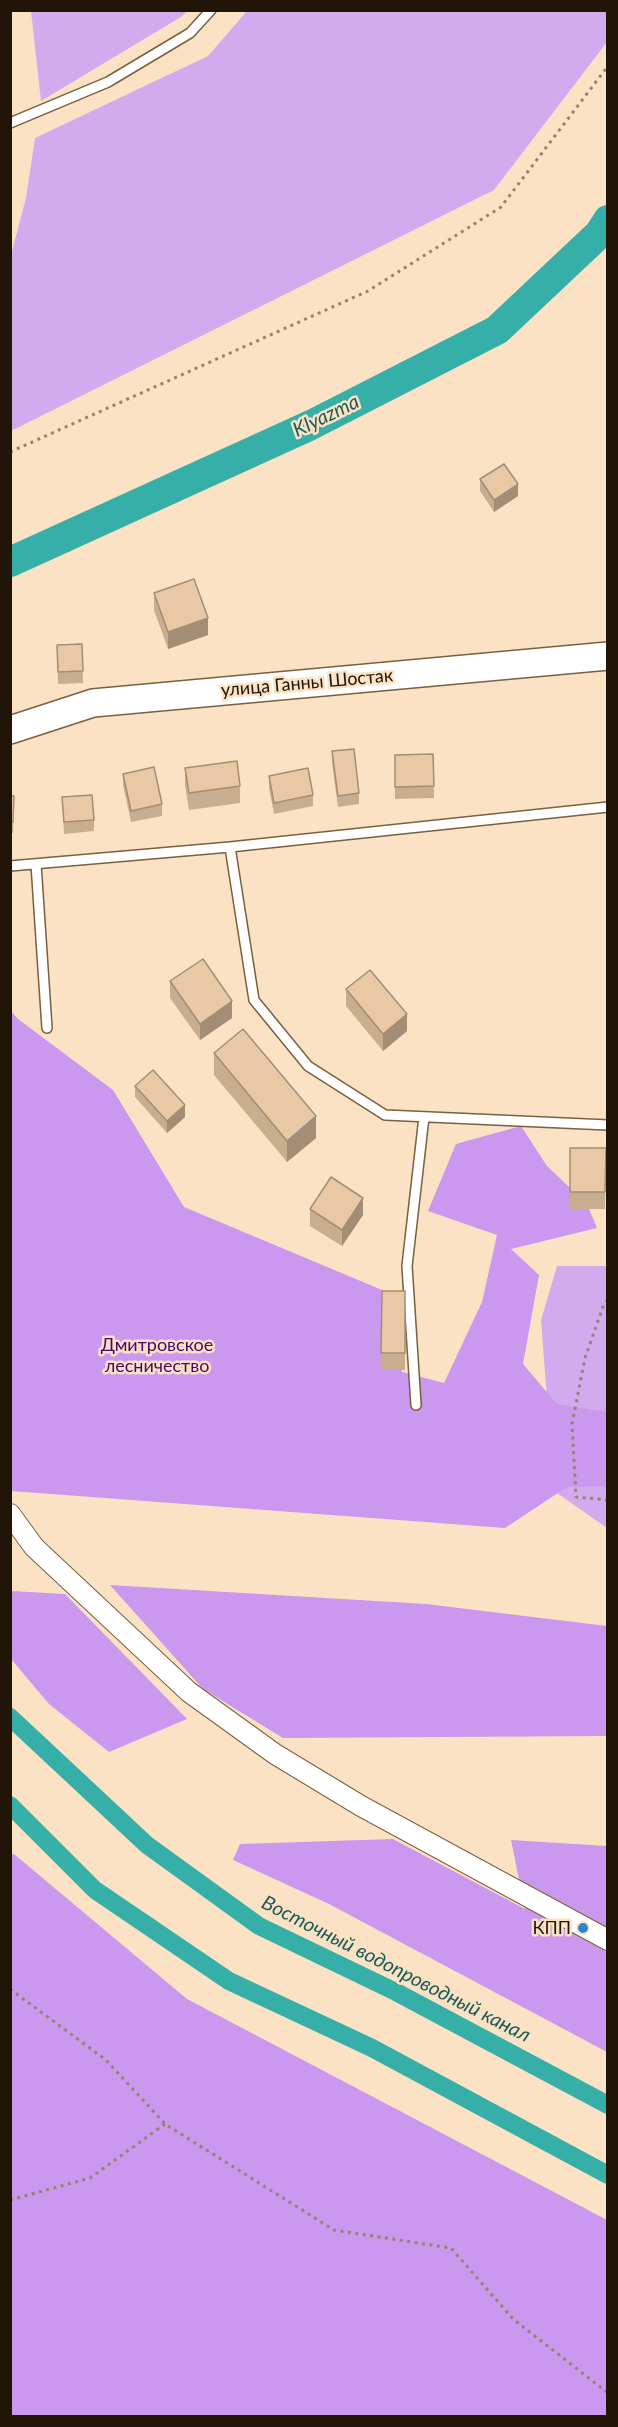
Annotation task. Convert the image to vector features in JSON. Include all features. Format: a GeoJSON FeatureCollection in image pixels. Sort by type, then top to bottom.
{"type":"FeatureCollection","features":[{"type":"Feature","properties":{"kind":"main road","name":"улица Ганны Шостак"},"geometry":{"type":"LineString","coordinates":[[10,730],[93,703],[608,656]]}},
{"type":"Feature","properties":{"kind":"street"},"geometry":{"type":"LineString","coordinates":[[10,1514],[34,1546],[189,1692],[275,1754],[361,1806],[608,1940]]}},
{"type":"Feature","properties":{"kind":"lane"},"geometry":{"type":"LineString","coordinates":[[10,123],[108,82],[190,33],[211,10]]}},
{"type":"Feature","properties":{"kind":"lane"},"geometry":{"type":"LineString","coordinates":[[10,866],[608,807]]}},
{"type":"Feature","properties":{"kind":"lane"},"geometry":{"type":"LineString","coordinates":[[230,846],[254,1000],[308,1066],[385,1115],[608,1125]]}},
{"type":"Feature","properties":{"kind":"lane"},"geometry":{"type":"LineString","coordinates":[[36,864],[46,1028]]}},
{"type":"Feature","properties":{"kind":"lane"},"geometry":{"type":"LineString","coordinates":[[416,1405],[407,1266],[424,1117]]}},
{"type":"Feature","properties":{"kind":"path"},"geometry":{"type":"LineString","coordinates":[[10,452],[368,291],[501,207],[608,66]]}},
{"type":"Feature","properties":{"kind":"path"},"geometry":{"type":"LineString","coordinates":[[608,1300],[604,1304],[585,1358],[572,1424],[576,1497],[608,1500]]}},
{"type":"Feature","properties":{"kind":"path"},"geometry":{"type":"LineString","coordinates":[[10,1989],[106,2060],[165,2124],[334,2230],[451,2248],[513,2319],[608,2393]]}},
{"type":"Feature","properties":{"kind":"path"},"geometry":{"type":"LineString","coordinates":[[10,2200],[90,2178],[165,2124]]}},
{"type":"Feature","properties":{"kind":"shaded area"},"geometry":{"type":"Polygon","coordinates":[[[31,10],[187,11],[181,17],[41,101],[31,10]]]}},
{"type":"Feature","properties":{"kind":"shaded area"},"geometry":{"type":"Polygon","coordinates":[[[248,10],[607,11],[607,42],[494,190],[11,431],[11,255],[26,198],[35,138],[208,56],[248,10]]]}},
{"type":"Feature","properties":{"kind":"shaded area"},"geometry":{"type":"Polygon","coordinates":[[[557,1266],[607,1266],[607,1528],[554,1491],[541,1320],[557,1266]]]}},
{"type":"Feature","properties":{"kind":"green space","name":"Дмитровское лесничество"},"geometry":{"type":"Polygon","coordinates":[[[10,1010],[18,1019],[113,1090],[184,1207],[394,1295],[402,1372],[444,1383],[482,1302],[497,1235],[428,1211],[456,1144],[521,1126],[547,1166],[587,1204],[597,1228],[511,1249],[539,1275],[523,1364],[557,1404],[607,1412],[607,1486],[567,1487],[505,1528],[11,1491],[10,1010]]]}},
{"type":"Feature","properties":{"kind":"green space"},"geometry":{"type":"Polygon","coordinates":[[[110,1585],[426,1604],[607,1626],[607,1736],[283,1738],[203,1689],[110,1585]]]}},
{"type":"Feature","properties":{"kind":"green space"},"geometry":{"type":"Polygon","coordinates":[[[11,1591],[65,1594],[187,1719],[109,1752],[49,1704],[11,1659],[11,1591]]]}},
{"type":"Feature","properties":{"kind":"green space"},"geometry":{"type":"Polygon","coordinates":[[[393,1839],[525,1909],[511,1840],[607,1846],[607,2052],[329,1904],[233,1860],[240,1844],[393,1839]]]}},
{"type":"Feature","properties":{"kind":"green space"},"geometry":{"type":"Polygon","coordinates":[[[10,1854],[14,1854],[187,1999],[607,2220],[607,2416],[11,2416],[10,1854]]]}},
{"type":"Feature","properties":{"kind":"building"},"geometry":{"type":"Polygon","coordinates":[[[504,464],[518,484],[494,500],[480,479],[504,464]]]}},
{"type":"Feature","properties":{"kind":"building"},"geometry":{"type":"Polygon","coordinates":[[[194,579],[208,618],[168,632],[154,593],[194,579]]]}},
{"type":"Feature","properties":{"kind":"building"},"geometry":{"type":"Polygon","coordinates":[[[82,644],[83,671],[58,672],[57,645],[82,644]]]}},
{"type":"Feature","properties":{"kind":"building"},"geometry":{"type":"Polygon","coordinates":[[[354,749],[359,793],[338,796],[332,751],[354,749]]]}},
{"type":"Feature","properties":{"kind":"building"},"geometry":{"type":"Polygon","coordinates":[[[433,754],[434,786],[395,787],[395,755],[433,754]]]}},
{"type":"Feature","properties":{"kind":"building"},"geometry":{"type":"Polygon","coordinates":[[[237,761],[240,786],[189,793],[185,768],[237,761]]]}},
{"type":"Feature","properties":{"kind":"building"},"geometry":{"type":"Polygon","coordinates":[[[154,767],[162,804],[131,811],[123,774],[154,767]]]}},
{"type":"Feature","properties":{"kind":"building"},"geometry":{"type":"Polygon","coordinates":[[[308,768],[313,795],[274,803],[269,776],[308,768]]]}},
{"type":"Feature","properties":{"kind":"building"},"geometry":{"type":"Polygon","coordinates":[[[10,795],[14,796],[13,822],[10,822],[10,795]]]}},
{"type":"Feature","properties":{"kind":"building"},"geometry":{"type":"Polygon","coordinates":[[[92,795],[94,820],[64,822],[62,797],[92,795]]]}},
{"type":"Feature","properties":{"kind":"building"},"geometry":{"type":"Polygon","coordinates":[[[203,959],[232,1001],[200,1024],[170,981],[203,959]]]}},
{"type":"Feature","properties":{"kind":"building"},"geometry":{"type":"Polygon","coordinates":[[[370,970],[407,1014],[383,1034],[346,989],[370,970]]]}},
{"type":"Feature","properties":{"kind":"building"},"geometry":{"type":"Polygon","coordinates":[[[243,1029],[316,1116],[287,1141],[214,1053],[243,1029]]]}},
{"type":"Feature","properties":{"kind":"building"},"geometry":{"type":"Polygon","coordinates":[[[153,1070],[185,1105],[167,1121],[135,1086],[153,1070]]]}},
{"type":"Feature","properties":{"kind":"building"},"geometry":{"type":"Polygon","coordinates":[[[570,1148],[606,1148],[605,1192],[570,1192],[570,1148]]]}},
{"type":"Feature","properties":{"kind":"building"},"geometry":{"type":"Polygon","coordinates":[[[331,1177],[363,1198],[342,1230],[310,1209],[331,1177]]]}},
{"type":"Feature","properties":{"kind":"building"},"geometry":{"type":"Polygon","coordinates":[[[382,1291],[405,1291],[405,1353],[381,1353],[382,1291]]]}},
{"type":"Feature","properties":{"kind":"waterway","name":"Klyazma"},"geometry":{"type":"LineString","coordinates":[[10,562],[311,425],[497,330],[599,234],[608,220]]}},
{"type":"Feature","properties":{"kind":"waterway","name":"Восточный водопроводный канал"},"geometry":{"type":"LineString","coordinates":[[10,1717],[147,1845],[259,1926],[396,1992],[608,2105]]}},
{"type":"Feature","properties":{"kind":"waterway","name":"Восточный водопроводный канал"},"geometry":{"type":"LineString","coordinates":[[10,1805],[95,1890],[229,1981],[372,2048],[608,2175]]}},
{"type":"Feature","properties":{"kind":"place","name":"КПП"},"geometry":{"type":"Point","coordinates":[583,1928]}}]}
